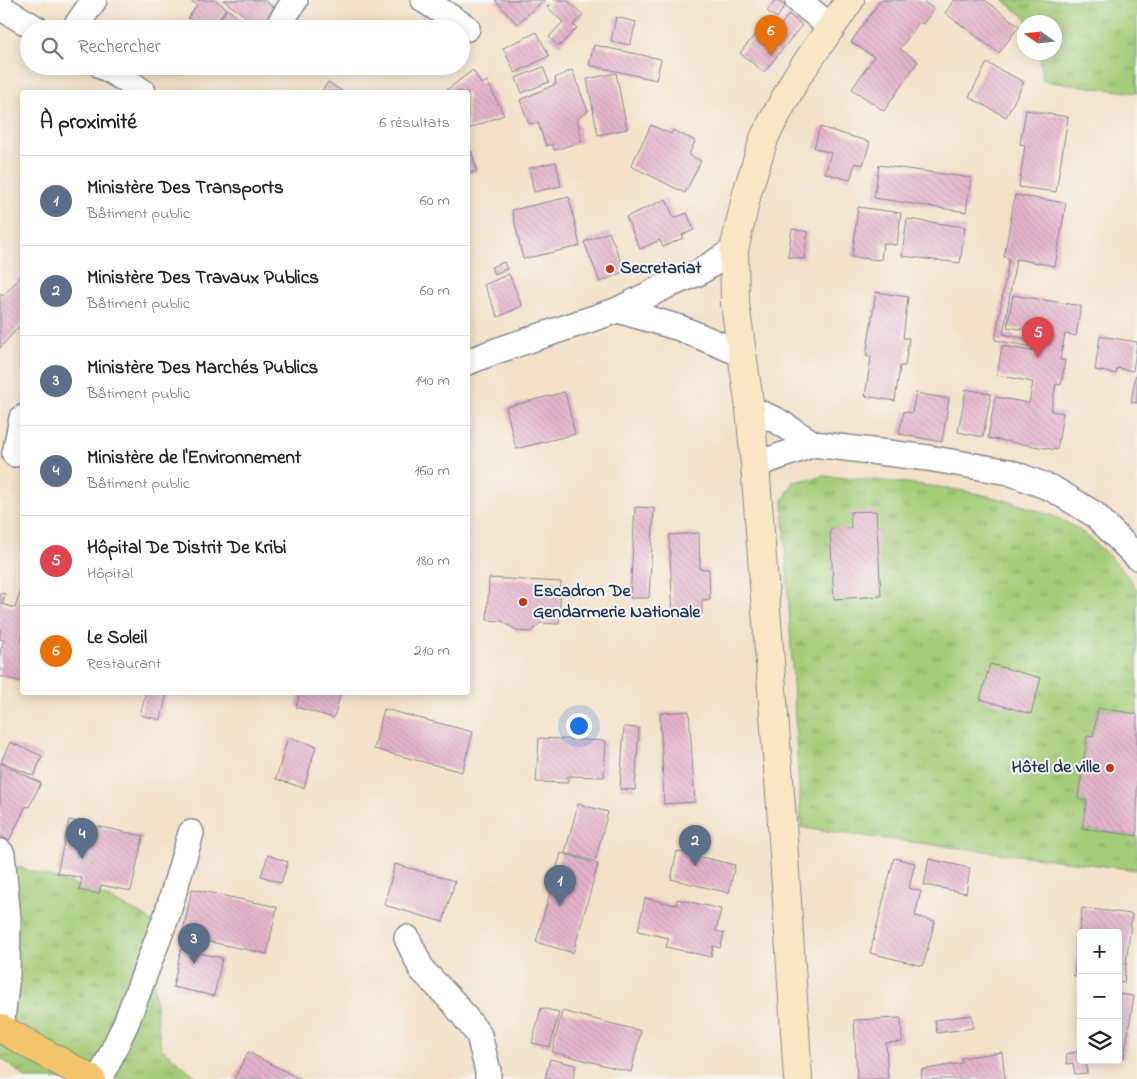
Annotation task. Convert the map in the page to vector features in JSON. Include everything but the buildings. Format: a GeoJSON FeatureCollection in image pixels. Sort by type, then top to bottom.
{"type":"FeatureCollection","features":[{"type":"Feature","properties":{"kind":"highway"},"geometry":{"type":"LineString","coordinates":[[1,1028],[91,1079]]}},
{"type":"Feature","properties":{"kind":"street"},"geometry":{"type":"LineString","coordinates":[[80,20],[94,0]]}},
{"type":"Feature","properties":{"kind":"street"},"geometry":{"type":"LineString","coordinates":[[282,20],[295,0]]}},
{"type":"Feature","properties":{"kind":"street"},"geometry":{"type":"LineString","coordinates":[[424,0],[455,20]]}},
{"type":"Feature","properties":{"kind":"street"},"geometry":{"type":"LineString","coordinates":[[798,0],[832,28]]}},
{"type":"Feature","properties":{"kind":"street"},"geometry":{"type":"LineString","coordinates":[[798,1079],[781,807],[755,465],[750,409],[735,304],[734,250],[748,189],[766,136],[796,78],[850,0]]}},
{"type":"Feature","properties":{"kind":"street"},"geometry":{"type":"LineString","coordinates":[[0,7],[22,20]]}},
{"type":"Feature","properties":{"kind":"street"},"geometry":{"type":"LineString","coordinates":[[118,75],[140,90]]}},
{"type":"Feature","properties":{"kind":"street"},"geometry":{"type":"LineString","coordinates":[[470,361],[618,310],[666,286],[698,273],[734,250]]}},
{"type":"Feature","properties":{"kind":"street"},"geometry":{"type":"LineString","coordinates":[[618,310],[680,328],[742,354]]}},
{"type":"Feature","properties":{"kind":"street"},"geometry":{"type":"LineString","coordinates":[[750,409],[776,420],[814,444]]}},
{"type":"Feature","properties":{"kind":"street"},"geometry":{"type":"LineString","coordinates":[[13,453],[20,426]]}},
{"type":"Feature","properties":{"kind":"street"},"geometry":{"type":"LineString","coordinates":[[755,465],[814,444],[928,458],[1009,472],[1054,489],[1094,514],[1137,557]]}},
{"type":"Feature","properties":{"kind":"street"},"geometry":{"type":"LineString","coordinates":[[100,1079],[126,1023],[167,915],[191,832]]}},
{"type":"Feature","properties":{"kind":"street"},"geometry":{"type":"LineString","coordinates":[[0,852],[2,854],[8,918],[7,975],[1,1028]]}},
{"type":"Feature","properties":{"kind":"street"},"geometry":{"type":"LineString","coordinates":[[407,938],[422,970],[454,1003],[479,1035],[488,1071],[488,1079]]}},
{"type":"Feature","properties":{"kind":"green space"},"geometry":{"type":"Polygon","coordinates":[[[1003,0],[1137,0],[1137,93],[1043,81],[1041,60],[1062,60],[1062,15],[1022,15],[1003,0]]]}},
{"type":"Feature","properties":{"kind":"green space"},"geometry":{"type":"Polygon","coordinates":[[[825,476],[953,489],[1044,512],[1070,524],[1088,537],[1131,580],[1137,589],[1137,714],[1098,708],[1093,737],[1087,736],[1078,799],[1087,801],[1083,828],[1137,836],[1137,870],[801,827],[783,501],[793,482],[825,476]]]}},
{"type":"Feature","properties":{"kind":"green space"},"geometry":{"type":"Polygon","coordinates":[[[0,861],[91,890],[145,916],[159,929],[161,949],[154,988],[161,1048],[199,1079],[27,1079],[0,1057],[0,861]]]}},
{"type":"Feature","properties":{"kind":"place","name":"Le Soleil"},"geometry":{"type":"Point","coordinates":[771,56]}},
{"type":"Feature","properties":{"kind":"place","name":"Secretariat"},"geometry":{"type":"Point","coordinates":[610,269]}},
{"type":"Feature","properties":{"kind":"place","name":"Hôpital De Distrit De Kribi"},"geometry":{"type":"Point","coordinates":[1038,358]}},
{"type":"Feature","properties":{"kind":"place","name":"Escadron De Gendarmerie Nationale"},"geometry":{"type":"Point","coordinates":[523,602]}},
{"type":"Feature","properties":{"kind":"place","name":"Hôtel de ville"},"geometry":{"type":"Point","coordinates":[1110,768]}},
{"type":"Feature","properties":{"kind":"place","name":"Ministère de l'Environnement"},"geometry":{"type":"Point","coordinates":[82,859]}},
{"type":"Feature","properties":{"kind":"place","name":"Ministère Des Travaux Publics"},"geometry":{"type":"Point","coordinates":[695,866]}},
{"type":"Feature","properties":{"kind":"place","name":"Ministère Des Transports"},"geometry":{"type":"Point","coordinates":[560,906]}},
{"type":"Feature","properties":{"kind":"place","name":"Ministère Des Marchés Publics"},"geometry":{"type":"Point","coordinates":[194,964]}}]}
